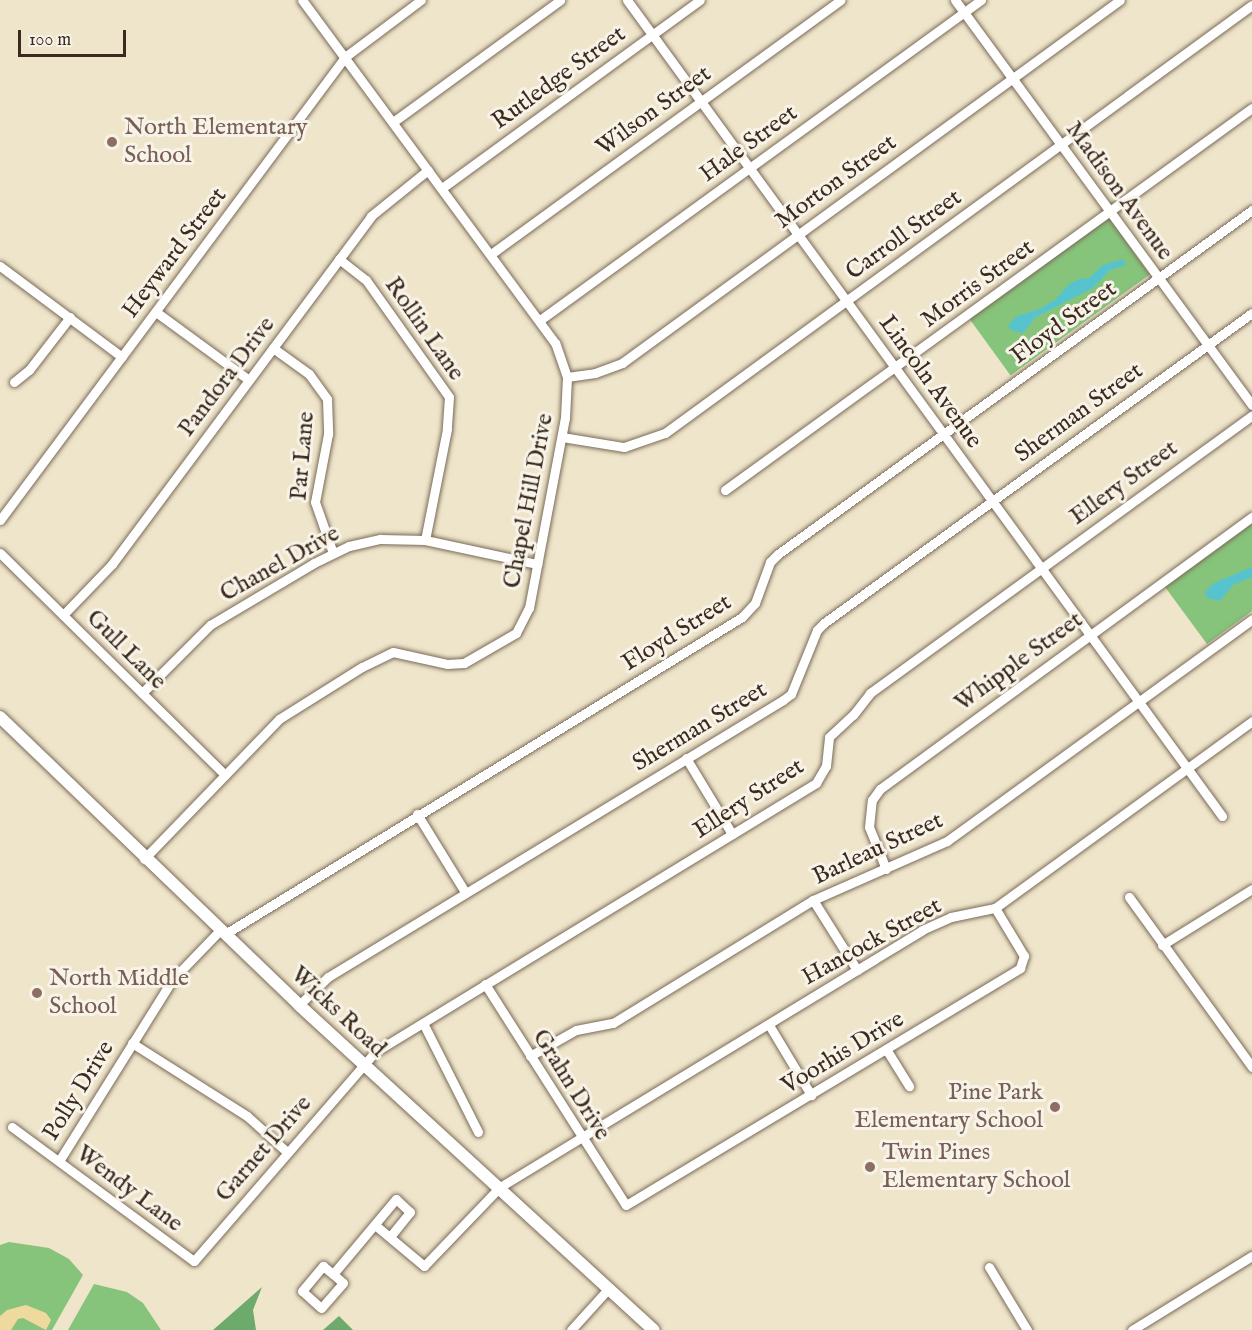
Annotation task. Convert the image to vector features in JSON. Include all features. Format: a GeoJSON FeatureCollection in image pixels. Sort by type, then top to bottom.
{"type":"FeatureCollection","features":[{"type":"Feature","properties":{"kind":"main road","name":"Wicks Road"},"geometry":{"type":"LineString","coordinates":[[0,717],[299,1005],[500,1186],[654,1330]]}},
{"type":"Feature","properties":{"kind":"street","name":"Chapel Hill Drive"},"geometry":{"type":"LineString","coordinates":[[144,858],[279,719],[382,656],[403,653],[447,664],[464,663],[516,633],[529,608],[562,437],[567,377],[555,343],[302,0]]}},
{"type":"Feature","properties":{"kind":"street","name":"Heyward Street"},"geometry":{"type":"LineString","coordinates":[[0,520],[345,57],[421,0]]}},
{"type":"Feature","properties":{"kind":"street"},"geometry":{"type":"LineString","coordinates":[[393,122],[560,0]]}},
{"type":"Feature","properties":{"kind":"street","name":"Lincoln Avenue"},"geometry":{"type":"LineString","coordinates":[[627,0],[1222,816]]}},
{"type":"Feature","properties":{"kind":"street","name":"Rutledge Street"},"geometry":{"type":"LineString","coordinates":[[442,188],[700,0]]}},
{"type":"Feature","properties":{"kind":"street","name":"Wilson Street"},"geometry":{"type":"LineString","coordinates":[[491,254],[840,0]]}},
{"type":"Feature","properties":{"kind":"street","name":"Madison Avenue"},"geometry":{"type":"LineString","coordinates":[[955,0],[1252,405]]}},
{"type":"Feature","properties":{"kind":"street","name":"Hale Street"},"geometry":{"type":"LineString","coordinates":[[540,320],[981,0]]}},
{"type":"Feature","properties":{"kind":"street","name":"Morton Street"},"geometry":{"type":"LineString","coordinates":[[567,377],[595,373],[622,363],[1120,0]]}},
{"type":"Feature","properties":{"kind":"street","name":"Carroll Street"},"geometry":{"type":"LineString","coordinates":[[562,437],[624,447],[665,433],[1252,5]]}},
{"type":"Feature","properties":{"kind":"street","name":"Morris Street"},"geometry":{"type":"LineString","coordinates":[[725,490],[1252,108]]}},
{"type":"Feature","properties":{"kind":"street","name":"Pandora Drive"},"geometry":{"type":"LineString","coordinates":[[63,615],[99,580],[382,205],[428,170]]}},
{"type":"Feature","properties":{"kind":"street","name":"Floyd Street"},"geometry":{"type":"LineString","coordinates":[[223,931],[742,617],[755,603],[770,562],[1252,210]]}},
{"type":"Feature","properties":{"kind":"street","name":"Rollin Lane"},"geometry":{"type":"LineString","coordinates":[[339,259],[366,280],[448,397],[447,429],[425,540]]}},
{"type":"Feature","properties":{"kind":"street"},"geometry":{"type":"LineString","coordinates":[[0,266],[122,357]]}},
{"type":"Feature","properties":{"kind":"street"},"geometry":{"type":"LineString","coordinates":[[156,312],[249,380]]}},
{"type":"Feature","properties":{"kind":"street","name":"Sherman Street"},"geometry":{"type":"LineString","coordinates":[[299,1005],[328,976],[791,694],[817,630],[824,622],[1252,313]]}},
{"type":"Feature","properties":{"kind":"street"},"geometry":{"type":"LineString","coordinates":[[14,382],[29,370],[70,317]]}},
{"type":"Feature","properties":{"kind":"street","name":"Par Lane"},"geometry":{"type":"LineString","coordinates":[[273,348],[309,374],[327,399],[328,434],[315,502],[333,553]]}},
{"type":"Feature","properties":{"kind":"street","name":"Ellery Street"},"geometry":{"type":"LineString","coordinates":[[363,1063],[485,984],[816,783],[826,766],[829,737],[854,716],[870,693],[1252,415]]}},
{"type":"Feature","properties":{"kind":"street","name":"Whipple Street"},"geometry":{"type":"LineString","coordinates":[[886,869],[869,827],[868,813],[880,789],[1252,517]]}},
{"type":"Feature","properties":{"kind":"street","name":"Chanel Drive"},"geometry":{"type":"LineString","coordinates":[[142,693],[210,625],[333,553],[381,539],[425,540],[537,564]]}},
{"type":"Feature","properties":{"kind":"street","name":"Gull Lane"},"geometry":{"type":"LineString","coordinates":[[0,554],[225,775]]}},
{"type":"Feature","properties":{"kind":"street","name":"Barleau Street"},"geometry":{"type":"LineString","coordinates":[[530,1056],[576,1030],[613,1023],[813,900],[886,869],[966,828],[1252,619]]}},
{"type":"Feature","properties":{"kind":"street","name":"Hancock Street"},"geometry":{"type":"LineString","coordinates":[[390,1237],[424,1266],[500,1186],[938,922],[995,908],[1252,721]]}},
{"type":"Feature","properties":{"kind":"street"},"geometry":{"type":"LineString","coordinates":[[686,758],[732,834]]}},
{"type":"Feature","properties":{"kind":"street"},"geometry":{"type":"LineString","coordinates":[[417,814],[465,892]]}},
{"type":"Feature","properties":{"kind":"street"},"geometry":{"type":"LineString","coordinates":[[1162,945],[1252,889]]}},
{"type":"Feature","properties":{"kind":"street"},"geometry":{"type":"LineString","coordinates":[[1129,897],[1252,1067]]}},
{"type":"Feature","properties":{"kind":"street"},"geometry":{"type":"LineString","coordinates":[[813,900],[857,970]]}},
{"type":"Feature","properties":{"kind":"street","name":"Voorhis Drive"},"geometry":{"type":"LineString","coordinates":[[626,1205],[811,1095],[1024,963],[995,908]]}},
{"type":"Feature","properties":{"kind":"street","name":"Polly Drive"},"geometry":{"type":"LineString","coordinates":[[58,1161],[172,980],[223,931]]}},
{"type":"Feature","properties":{"kind":"street","name":"Grahn Drive"},"geometry":{"type":"LineString","coordinates":[[485,984],[581,1138],[626,1205]]}},
{"type":"Feature","properties":{"kind":"street"},"geometry":{"type":"LineString","coordinates":[[423,1023],[478,1132]]}},
{"type":"Feature","properties":{"kind":"street"},"geometry":{"type":"LineString","coordinates":[[769,1024],[811,1095]]}},
{"type":"Feature","properties":{"kind":"street"},"geometry":{"type":"LineString","coordinates":[[132,1043],[247,1116],[287,1152]]}},
{"type":"Feature","properties":{"kind":"street"},"geometry":{"type":"LineString","coordinates":[[886,1049],[909,1086]]}},
{"type":"Feature","properties":{"kind":"street","name":"Garnet Drive"},"geometry":{"type":"LineString","coordinates":[[194,1261],[363,1063]]}},
{"type":"Feature","properties":{"kind":"street","name":"Wendy Lane"},"geometry":{"type":"LineString","coordinates":[[12,1127],[194,1261]]}},
{"type":"Feature","properties":{"kind":"street"},"geometry":{"type":"LineString","coordinates":[[333,1274],[396,1199],[410,1212],[390,1237],[375,1225]]}},
{"type":"Feature","properties":{"kind":"street"},"geometry":{"type":"LineString","coordinates":[[1132,1330],[1252,1256]]}},
{"type":"Feature","properties":{"kind":"street"},"geometry":{"type":"LineString","coordinates":[[323,1266],[333,1274],[343,1283],[321,1308],[302,1291],[323,1266]]}},
{"type":"Feature","properties":{"kind":"street"},"geometry":{"type":"LineString","coordinates":[[989,1267],[1028,1330]]}},
{"type":"Feature","properties":{"kind":"street"},"geometry":{"type":"LineString","coordinates":[[572,1330],[609,1288]]}},
{"type":"Feature","properties":{"kind":"green space"},"geometry":{"type":"Polygon","coordinates":[[[1108,217],[1150,274],[1011,376],[969,318],[1108,217]]]}},
{"type":"Feature","properties":{"kind":"green space"},"geometry":{"type":"Polygon","coordinates":[[[1252,523],[1252,611],[1207,644],[1165,587],[1252,523]]]}},
{"type":"Feature","properties":{"kind":"green space"},"geometry":{"type":"Polygon","coordinates":[[[9,1242],[49,1248],[69,1259],[83,1275],[52,1330],[0,1330],[0,1245],[9,1242]]]}},
{"type":"Feature","properties":{"kind":"green space"},"geometry":{"type":"Polygon","coordinates":[[[94,1284],[127,1292],[143,1303],[161,1330],[68,1330],[94,1284]]]}},
{"type":"Feature","properties":{"kind":"green space"},"geometry":{"type":"Polygon","coordinates":[[[262,1287],[253,1310],[256,1330],[213,1330],[262,1287]]]}},
{"type":"Feature","properties":{"kind":"green space"},"geometry":{"type":"Polygon","coordinates":[[[339,1316],[353,1330],[323,1330],[339,1316]]]}},
{"type":"Feature","properties":{"kind":"sand"},"geometry":{"type":"Polygon","coordinates":[[[26,1305],[46,1313],[51,1320],[46,1330],[23,1318],[18,1319],[11,1330],[0,1330],[0,1316],[7,1310],[26,1305]]]}},
{"type":"Feature","properties":{"kind":"water"},"geometry":{"type":"Polygon","coordinates":[[[1123,259],[1126,265],[1110,270],[1093,288],[1036,317],[1023,333],[1010,330],[1009,324],[1017,316],[1040,309],[1056,299],[1069,284],[1081,278],[1088,279],[1103,265],[1123,259]]]}},
{"type":"Feature","properties":{"kind":"water"},"geometry":{"type":"Polygon","coordinates":[[[1252,567],[1252,577],[1233,585],[1220,601],[1207,598],[1205,592],[1214,583],[1252,567]]]}},
{"type":"Feature","properties":{"kind":"place","name":"North Elementary School"},"geometry":{"type":"Point","coordinates":[112,142]}},
{"type":"Feature","properties":{"kind":"place","name":"North Middle School"},"geometry":{"type":"Point","coordinates":[37,993]}},
{"type":"Feature","properties":{"kind":"place","name":"Pine Park Elementary School"},"geometry":{"type":"Point","coordinates":[1055,1107]}},
{"type":"Feature","properties":{"kind":"place","name":"Twin Pines Elementary School"},"geometry":{"type":"Point","coordinates":[870,1167]}}]}
